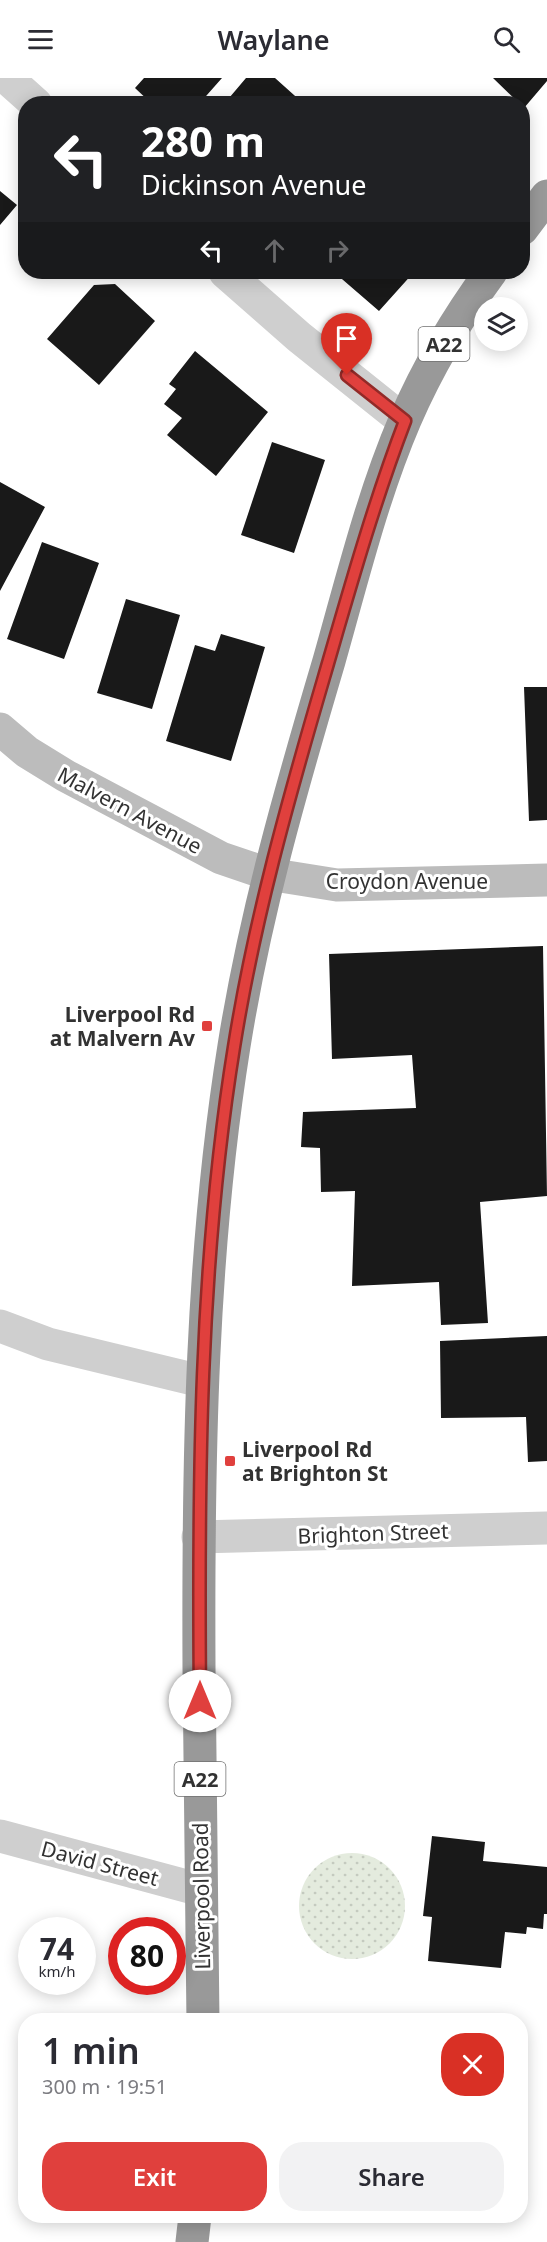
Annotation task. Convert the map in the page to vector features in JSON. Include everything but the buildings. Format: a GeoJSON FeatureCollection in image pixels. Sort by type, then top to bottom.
{"type":"FeatureCollection","features":[{"type":"Feature","properties":{"kind":"highway"},"geometry":{"type":"LineString","coordinates":[[530,218],[547,196]]}},
{"type":"Feature","properties":{"kind":"highway","name":"Liverpool Road"},"geometry":{"type":"LineString","coordinates":[[203,2013],[198,1537],[201,1381],[214,1213],[234,1048],[268,874],[378,492],[405,421],[435,358],[486,279]]}},
{"type":"Feature","properties":{"kind":"highway"},"geometry":{"type":"LineString","coordinates":[[192,2242],[194,2223]]}},
{"type":"Feature","properties":{"kind":"street"},"geometry":{"type":"LineString","coordinates":[[7,78],[27,96]]}},
{"type":"Feature","properties":{"kind":"street"},"geometry":{"type":"LineString","coordinates":[[233,279],[299,337],[405,421]]}},
{"type":"Feature","properties":{"kind":"street","name":"Malvern Avenue"},"geometry":{"type":"LineString","coordinates":[[0,729],[27,752],[66,776],[221,858],[268,874]]}},
{"type":"Feature","properties":{"kind":"street","name":"Croydon Avenue"},"geometry":{"type":"LineString","coordinates":[[268,874],[337,885],[547,880]]}},
{"type":"Feature","properties":{"kind":"street"},"geometry":{"type":"LineString","coordinates":[[0,1326],[48,1344],[201,1381]]}},
{"type":"Feature","properties":{"kind":"street","name":"Brighton Street"},"geometry":{"type":"LineString","coordinates":[[198,1537],[547,1528]]}},
{"type":"Feature","properties":{"kind":"street","name":"David Street"},"geometry":{"type":"LineString","coordinates":[[0,1836],[201,1890]]}},
{"type":"Feature","properties":{"kind":"shaded area"},"geometry":{"type":"Polygon","coordinates":[[[352,1853],[372,1857],[390,1868],[401,1886],[405,1906],[401,1926],[390,1944],[372,1955],[352,1959],[332,1955],[314,1944],[303,1926],[299,1906],[303,1886],[314,1868],[332,1857],[352,1853]]]}},
{"type":"Feature","properties":{"kind":"place","name":"Liverpool Rd at Malvern Av"},"geometry":{"type":"Point","coordinates":[207,1026]}},
{"type":"Feature","properties":{"kind":"place","name":"Liverpool Rd at Brighton St"},"geometry":{"type":"Point","coordinates":[230,1461]}},
{"type":"Feature","properties":{"kind":"route"},"geometry":{"type":"LineString","coordinates":[[200,1701],[198,1537],[201,1381],[214,1213],[234,1048],[255,932],[283,817],[378,492],[405,421],[347,375]]}}]}
